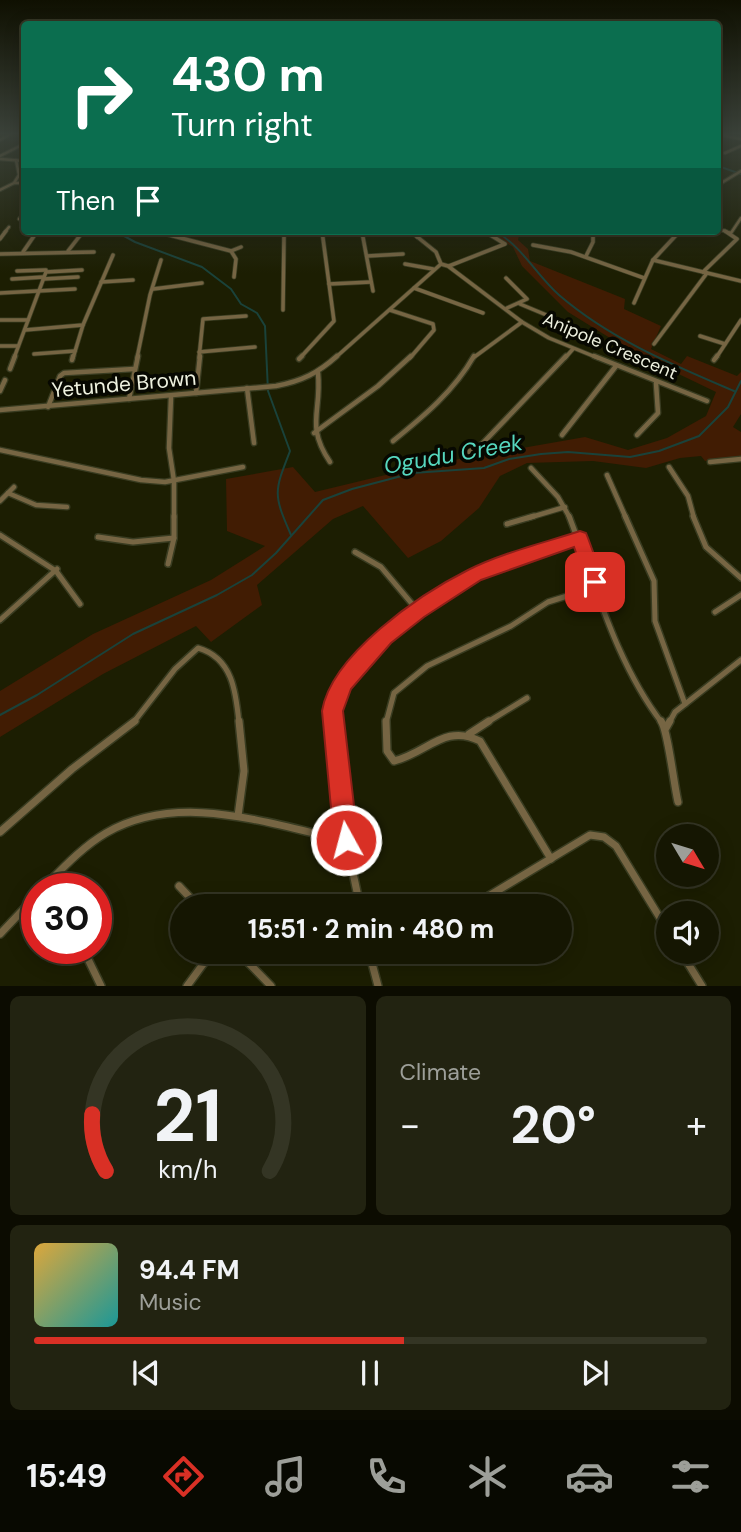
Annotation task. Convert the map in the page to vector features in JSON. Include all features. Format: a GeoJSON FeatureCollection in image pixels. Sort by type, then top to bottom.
{"type":"FeatureCollection","features":[{"type":"Feature","properties":{"kind":"street"},"geometry":{"type":"LineString","coordinates":[[0,190],[14,183],[21,183]]}},
{"type":"Feature","properties":{"kind":"street"},"geometry":{"type":"LineString","coordinates":[[731,233],[741,218]]}},
{"type":"Feature","properties":{"kind":"street"},"geometry":{"type":"LineString","coordinates":[[0,239],[9,227]]}},
{"type":"Feature","properties":{"kind":"street"},"geometry":{"type":"LineString","coordinates":[[654,344],[705,272],[737,239],[731,233],[721,230]]}},
{"type":"Feature","properties":{"kind":"street"},"geometry":{"type":"LineString","coordinates":[[68,252],[81,235]]}},
{"type":"Feature","properties":{"kind":"street"},"geometry":{"type":"LineString","coordinates":[[168,235],[230,251],[241,247]]}},
{"type":"Feature","properties":{"kind":"street"},"geometry":{"type":"LineString","coordinates":[[283,235],[283,310]]}},
{"type":"Feature","properties":{"kind":"street"},"geometry":{"type":"LineString","coordinates":[[299,359],[334,321],[323,235]]}},
{"type":"Feature","properties":{"kind":"street"},"geometry":{"type":"LineString","coordinates":[[363,235],[373,291]]}},
{"type":"Feature","properties":{"kind":"street"},"geometry":{"type":"LineString","coordinates":[[415,235],[436,252],[441,264]]}},
{"type":"Feature","properties":{"kind":"street"},"geometry":{"type":"LineString","coordinates":[[417,237],[421,235]]}},
{"type":"Feature","properties":{"kind":"street"},"geometry":{"type":"LineString","coordinates":[[448,266],[505,244],[490,235]]}},
{"type":"Feature","properties":{"kind":"street"},"geometry":{"type":"LineString","coordinates":[[586,257],[593,242],[593,235]]}},
{"type":"Feature","properties":{"kind":"street"},"geometry":{"type":"LineString","coordinates":[[634,303],[653,260],[676,235]]}},
{"type":"Feature","properties":{"kind":"street"},"geometry":{"type":"LineString","coordinates":[[22,253],[34,236]]}},
{"type":"Feature","properties":{"kind":"street"},"geometry":{"type":"LineString","coordinates":[[533,245],[560,248],[644,278]]}},
{"type":"Feature","properties":{"kind":"street"},"geometry":{"type":"LineString","coordinates":[[230,251],[236,259],[234,277]]}},
{"type":"Feature","properties":{"kind":"street"},"geometry":{"type":"LineString","coordinates":[[0,254],[94,252]]}},
{"type":"Feature","properties":{"kind":"street"},"geometry":{"type":"LineString","coordinates":[[367,256],[403,254]]}},
{"type":"Feature","properties":{"kind":"street"},"geometry":{"type":"LineString","coordinates":[[72,360],[83,325],[113,255]]}},
{"type":"Feature","properties":{"kind":"street"},"geometry":{"type":"LineString","coordinates":[[129,399],[161,260]]}},
{"type":"Feature","properties":{"kind":"street"},"geometry":{"type":"LineString","coordinates":[[653,260],[741,281]]}},
{"type":"Feature","properties":{"kind":"street"},"geometry":{"type":"LineString","coordinates":[[405,264],[434,270]]}},
{"type":"Feature","properties":{"kind":"street","name":"Anipole Crescent"},"geometry":{"type":"LineString","coordinates":[[441,264],[448,266],[507,308],[522,322],[573,349],[707,401]]}},
{"type":"Feature","properties":{"kind":"street","name":"Yetunde Brown"},"geometry":{"type":"LineString","coordinates":[[0,410],[171,397],[297,382],[318,373],[441,264]]}},
{"type":"Feature","properties":{"kind":"street"},"geometry":{"type":"LineString","coordinates":[[10,369],[50,265]]}},
{"type":"Feature","properties":{"kind":"street"},"geometry":{"type":"LineString","coordinates":[[18,271],[82,270]]}},
{"type":"Feature","properties":{"kind":"street"},"geometry":{"type":"LineString","coordinates":[[12,279],[78,277]]}},
{"type":"Feature","properties":{"kind":"street"},"geometry":{"type":"LineString","coordinates":[[506,278],[527,299],[507,308]]}},
{"type":"Feature","properties":{"kind":"street"},"geometry":{"type":"LineString","coordinates":[[101,282],[133,280]]}},
{"type":"Feature","properties":{"kind":"street"},"geometry":{"type":"LineString","coordinates":[[329,284],[371,282]]}},
{"type":"Feature","properties":{"kind":"street"},"geometry":{"type":"LineString","coordinates":[[153,289],[202,283]]}},
{"type":"Feature","properties":{"kind":"street"},"geometry":{"type":"LineString","coordinates":[[414,288],[483,313]]}},
{"type":"Feature","properties":{"kind":"street"},"geometry":{"type":"LineString","coordinates":[[0,293],[75,289]]}},
{"type":"Feature","properties":{"kind":"street"},"geometry":{"type":"LineString","coordinates":[[520,303],[556,319]]}},
{"type":"Feature","properties":{"kind":"street"},"geometry":{"type":"LineString","coordinates":[[314,433],[407,362],[434,330],[433,324],[389,310]]}},
{"type":"Feature","properties":{"kind":"street"},"geometry":{"type":"LineString","coordinates":[[196,393],[203,319],[246,316]]}},
{"type":"Feature","properties":{"kind":"street"},"geometry":{"type":"LineString","coordinates":[[0,320],[27,320]]}},
{"type":"Feature","properties":{"kind":"street"},"geometry":{"type":"LineString","coordinates":[[714,360],[741,320]]}},
{"type":"Feature","properties":{"kind":"street"},"geometry":{"type":"LineString","coordinates":[[393,441],[430,411],[462,377],[475,354],[522,322]]}},
{"type":"Feature","properties":{"kind":"street"},"geometry":{"type":"LineString","coordinates":[[25,330],[83,325]]}},
{"type":"Feature","properties":{"kind":"street"},"geometry":{"type":"LineString","coordinates":[[700,336],[725,344]]}},
{"type":"Feature","properties":{"kind":"street"},"geometry":{"type":"LineString","coordinates":[[0,346],[18,346]]}},
{"type":"Feature","properties":{"kind":"street"},"geometry":{"type":"LineString","coordinates":[[199,352],[255,347]]}},
{"type":"Feature","properties":{"kind":"street"},"geometry":{"type":"LineString","coordinates":[[465,454],[481,445],[573,349]]}},
{"type":"Feature","properties":{"kind":"street"},"geometry":{"type":"LineString","coordinates":[[34,354],[75,351]]}},
{"type":"Feature","properties":{"kind":"street"},"geometry":{"type":"LineString","coordinates":[[562,435],[616,366]]}},
{"type":"Feature","properties":{"kind":"street"},"geometry":{"type":"LineString","coordinates":[[48,407],[60,376],[64,373],[134,369]]}},
{"type":"Feature","properties":{"kind":"street"},"geometry":{"type":"LineString","coordinates":[[318,373],[320,385],[313,414],[314,433],[316,442],[330,462]]}},
{"type":"Feature","properties":{"kind":"street"},"geometry":{"type":"LineString","coordinates":[[0,391],[5,380]]}},
{"type":"Feature","properties":{"kind":"street"},"geometry":{"type":"LineString","coordinates":[[637,436],[659,415],[661,408],[656,382]]}},
{"type":"Feature","properties":{"kind":"street"},"geometry":{"type":"LineString","coordinates":[[249,388],[254,443]]}},
{"type":"Feature","properties":{"kind":"street"},"geometry":{"type":"LineString","coordinates":[[168,564],[174,538],[174,481],[169,448],[171,397]]}},
{"type":"Feature","properties":{"kind":"street"},"geometry":{"type":"LineString","coordinates":[[0,450],[141,480],[174,481],[243,467]]}},
{"type":"Feature","properties":{"kind":"street"},"geometry":{"type":"LineString","coordinates":[[710,462],[741,459]]}},
{"type":"Feature","properties":{"kind":"street"},"geometry":{"type":"LineString","coordinates":[[669,467],[688,496],[696,527],[706,547],[741,578]]}},
{"type":"Feature","properties":{"kind":"street"},"geometry":{"type":"LineString","coordinates":[[531,468],[565,507],[580,538],[613,635],[640,694],[666,727],[669,761],[678,802]]}},
{"type":"Feature","properties":{"kind":"street"},"geometry":{"type":"LineString","coordinates":[[607,475],[654,581],[655,621],[685,704]]}},
{"type":"Feature","properties":{"kind":"street"},"geometry":{"type":"LineString","coordinates":[[0,500],[14,487]]}},
{"type":"Feature","properties":{"kind":"street"},"geometry":{"type":"LineString","coordinates":[[8,494],[36,505],[66,507]]}},
{"type":"Feature","properties":{"kind":"street"},"geometry":{"type":"LineString","coordinates":[[507,524],[565,507]]}},
{"type":"Feature","properties":{"kind":"street"},"geometry":{"type":"LineString","coordinates":[[99,537],[132,542],[174,538]]}},
{"type":"Feature","properties":{"kind":"street"},"geometry":{"type":"LineString","coordinates":[[2,538],[57,569],[72,588],[80,604]]}},
{"type":"Feature","properties":{"kind":"street"},"geometry":{"type":"LineString","coordinates":[[357,894],[346,840],[332,711],[334,699],[344,682],[384,637],[459,583],[492,567],[580,538]]}},
{"type":"Feature","properties":{"kind":"street"},"geometry":{"type":"LineString","coordinates":[[355,552],[381,567],[418,611]]}},
{"type":"Feature","properties":{"kind":"street"},"geometry":{"type":"LineString","coordinates":[[0,620],[57,569]]}},
{"type":"Feature","properties":{"kind":"street"},"geometry":{"type":"LineString","coordinates":[[527,698],[469,734],[452,734],[394,761],[387,751],[386,716],[394,693],[413,674],[511,626],[540,606],[596,587]]}},
{"type":"Feature","properties":{"kind":"street"},"geometry":{"type":"LineString","coordinates":[[715,612],[741,595]]}},
{"type":"Feature","properties":{"kind":"street"},"geometry":{"type":"LineString","coordinates":[[0,832],[72,769],[138,719],[174,669],[198,648],[215,657],[233,678],[236,688],[244,771],[238,816]]}},
{"type":"Feature","properties":{"kind":"street"},"geometry":{"type":"LineString","coordinates":[[666,727],[675,712],[741,660]]}},
{"type":"Feature","properties":{"kind":"street"},"geometry":{"type":"LineString","coordinates":[[469,734],[486,749],[551,859]]}},
{"type":"Feature","properties":{"kind":"street"},"geometry":{"type":"LineString","coordinates":[[60,873],[114,828],[135,820],[187,813],[238,816],[346,840]]}},
{"type":"Feature","properties":{"kind":"street"},"geometry":{"type":"LineString","coordinates":[[492,894],[590,835],[605,836],[616,846],[656,911]]}},
{"type":"Feature","properties":{"kind":"street"},"geometry":{"type":"LineString","coordinates":[[180,886],[187,894]]}},
{"type":"Feature","properties":{"kind":"street"},"geometry":{"type":"LineString","coordinates":[[0,934],[21,912]]}},
{"type":"Feature","properties":{"kind":"street"},"geometry":{"type":"LineString","coordinates":[[90,964],[101,986]]}},
{"type":"Feature","properties":{"kind":"street"},"geometry":{"type":"LineString","coordinates":[[187,986],[203,964]]}},
{"type":"Feature","properties":{"kind":"street"},"geometry":{"type":"LineString","coordinates":[[250,964],[271,986]]}},
{"type":"Feature","properties":{"kind":"street"},"geometry":{"type":"LineString","coordinates":[[372,964],[378,986]]}},
{"type":"Feature","properties":{"kind":"street"},"geometry":{"type":"LineString","coordinates":[[688,964],[702,986]]}},
{"type":"Feature","properties":{"kind":"shaded area"},"geometry":{"type":"Polygon","coordinates":[[[494,235],[519,235],[518,240],[528,249],[530,261],[625,299],[624,309],[661,326],[651,349],[681,364],[687,356],[737,376],[741,372],[741,414],[733,427],[741,432],[741,456],[705,461],[701,456],[680,458],[646,468],[593,461],[527,463],[500,476],[479,508],[441,541],[408,558],[363,506],[333,519],[257,585],[262,605],[211,642],[196,626],[103,674],[0,737],[0,691],[93,634],[211,580],[265,546],[227,531],[226,479],[293,467],[315,492],[431,464],[585,437],[628,450],[667,438],[706,416],[716,392],[631,351],[568,312],[522,266],[513,247],[494,235]]]}},
{"type":"Feature","properties":{"kind":"waterway"},"geometry":{"type":"LineString","coordinates":[[122,235],[202,267],[231,289],[241,304],[257,313],[265,326],[268,391],[290,451],[278,493],[281,510],[291,535]]}},
{"type":"Feature","properties":{"kind":"waterway"},"geometry":{"type":"LineString","coordinates":[[501,235],[514,245],[559,295],[599,325],[665,361],[734,391]]}},
{"type":"Feature","properties":{"kind":"waterway","name":"Ogudu Creek"},"geometry":{"type":"LineString","coordinates":[[0,715],[37,695],[133,634],[217,595],[252,575],[276,553],[323,500],[352,489],[413,473],[484,468],[509,459],[541,454],[568,452],[630,457],[659,451],[699,436],[728,407],[741,381]]}},
{"type":"Feature","properties":{"kind":"route"},"geometry":{"type":"LineString","coordinates":[[346,840],[332,711],[334,699],[344,682],[384,637],[459,583],[492,567],[580,538],[595,582]]}}]}
